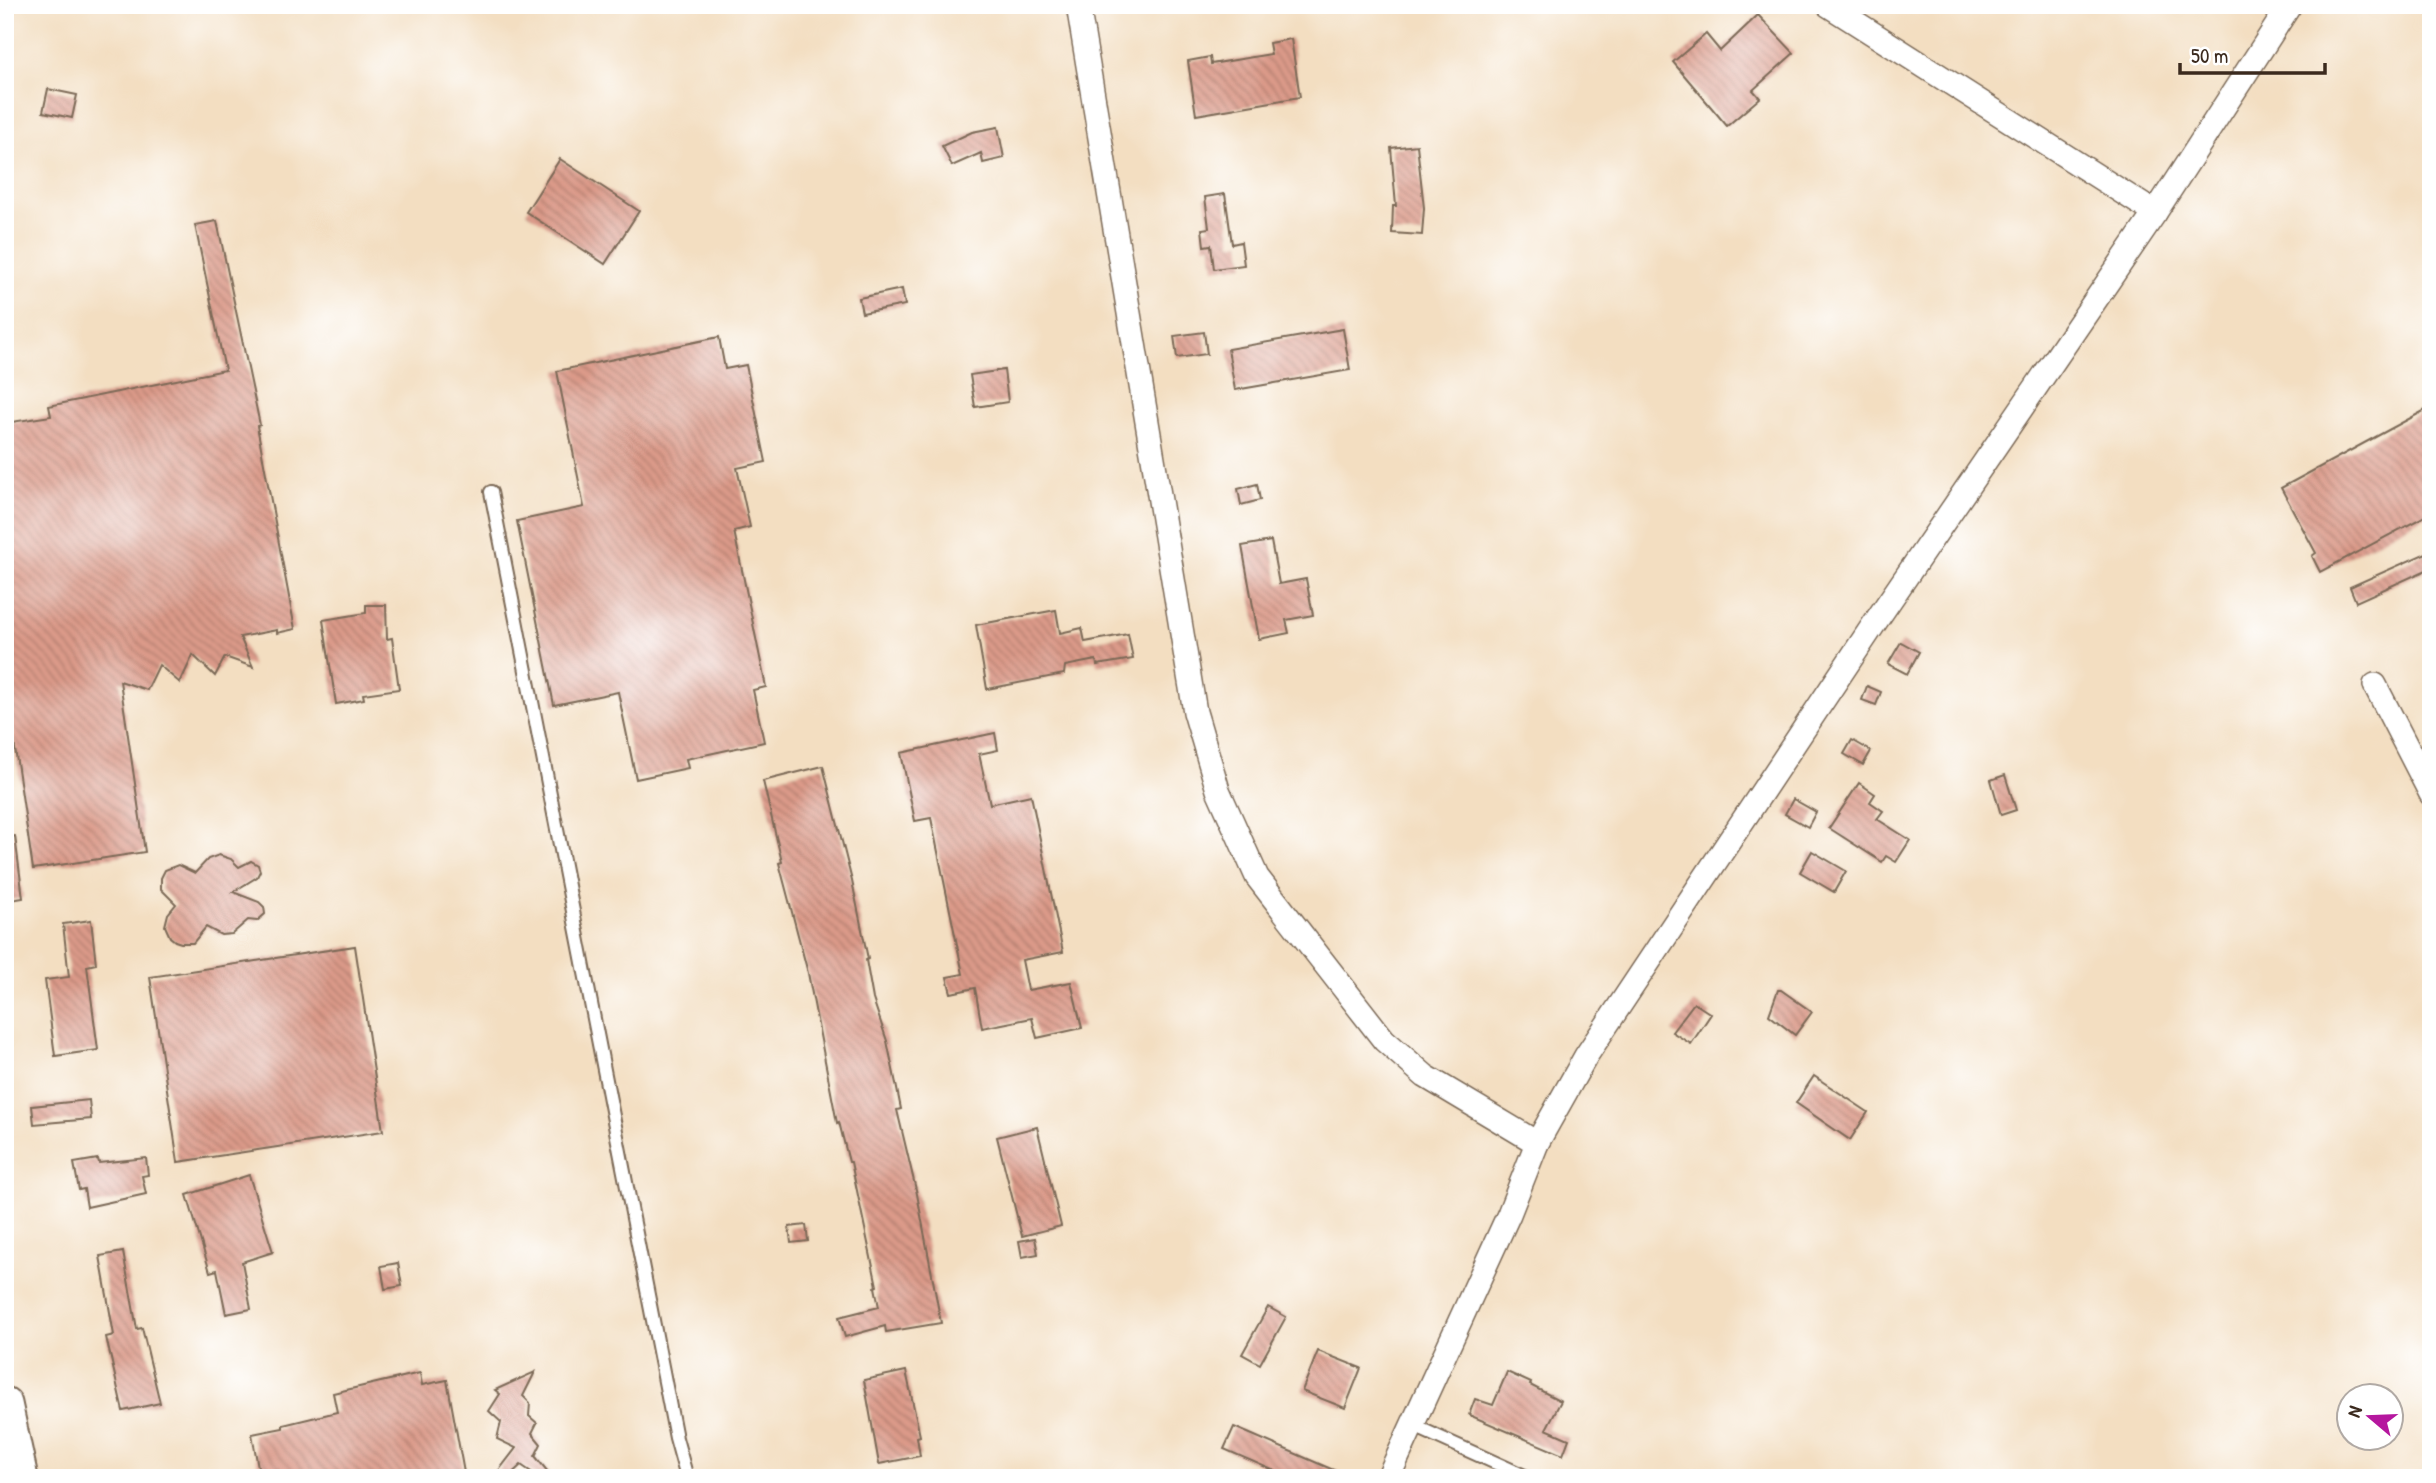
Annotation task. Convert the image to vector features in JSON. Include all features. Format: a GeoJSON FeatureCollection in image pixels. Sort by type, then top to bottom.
{"type":"FeatureCollection","features":[{"type":"Feature","properties":{"kind":"main road"},"geometry":{"type":"LineString","coordinates":[[5,1404],[21,1478]]}},
{"type":"Feature","properties":{"kind":"street"},"geometry":{"type":"LineString","coordinates":[[1078,5],[1195,712],[1217,790],[1257,877],[1384,1040],[1425,1076],[1537,1143]]}},
{"type":"Feature","properties":{"kind":"street"},"geometry":{"type":"LineString","coordinates":[[1828,5],[2155,213]]}},
{"type":"Feature","properties":{"kind":"street"},"geometry":{"type":"LineString","coordinates":[[1388,1478],[1509,1214],[1537,1143],[1602,1032],[1881,615],[2155,213],[2290,5]]}},
{"type":"Feature","properties":{"kind":"street"},"geometry":{"type":"LineString","coordinates":[[2375,685],[2431,794]]}},
{"type":"Feature","properties":{"kind":"lane"},"geometry":{"type":"LineString","coordinates":[[491,492],[676,1438],[687,1478]]}},
{"type":"Feature","properties":{"kind":"lane"},"geometry":{"type":"LineString","coordinates":[[1412,1426],[1529,1478]]}},
{"type":"Feature","properties":{"kind":"building"},"geometry":{"type":"Polygon","coordinates":[[[1758,15],[1794,53],[1753,90],[1760,98],[1727,126],[1673,62],[1706,34],[1720,51],[1758,15]]]}},
{"type":"Feature","properties":{"kind":"building"},"geometry":{"type":"Polygon","coordinates":[[[1291,39],[1300,97],[1196,115],[1188,61],[1210,57],[1211,64],[1271,54],[1269,43],[1291,39]]]}},
{"type":"Feature","properties":{"kind":"building"},"geometry":{"type":"Polygon","coordinates":[[[48,89],[77,95],[72,118],[43,112],[48,89]]]}},
{"type":"Feature","properties":{"kind":"building"},"geometry":{"type":"Polygon","coordinates":[[[998,127],[1004,158],[983,163],[981,153],[952,166],[942,146],[972,132],[998,127]]]}},
{"type":"Feature","properties":{"kind":"building"},"geometry":{"type":"Polygon","coordinates":[[[1417,145],[1424,208],[1422,235],[1392,233],[1393,206],[1396,206],[1391,148],[1417,145]]]}},
{"type":"Feature","properties":{"kind":"building"},"geometry":{"type":"Polygon","coordinates":[[[560,159],[639,211],[605,264],[526,212],[560,159]]]}},
{"type":"Feature","properties":{"kind":"building"},"geometry":{"type":"Polygon","coordinates":[[[1225,194],[1232,244],[1241,242],[1244,265],[1214,269],[1211,245],[1204,246],[1202,229],[1209,228],[1205,197],[1225,194]]]}},
{"type":"Feature","properties":{"kind":"building"},"geometry":{"type":"Polygon","coordinates":[[[217,221],[260,425],[257,426],[295,629],[240,637],[253,667],[225,657],[215,676],[193,655],[180,683],[159,665],[147,690],[120,681],[145,852],[33,869],[5,682],[5,423],[51,416],[49,406],[225,370],[195,225],[217,221]]]}},
{"type":"Feature","properties":{"kind":"building"},"geometry":{"type":"Polygon","coordinates":[[[902,289],[905,305],[862,313],[859,298],[902,289]]]}},
{"type":"Feature","properties":{"kind":"building"},"geometry":{"type":"Polygon","coordinates":[[[1343,329],[1350,370],[1235,390],[1228,349],[1343,329]]]}},
{"type":"Feature","properties":{"kind":"building"},"geometry":{"type":"Polygon","coordinates":[[[1204,332],[1207,354],[1177,358],[1174,336],[1204,332]]]}},
{"type":"Feature","properties":{"kind":"building"},"geometry":{"type":"Polygon","coordinates":[[[719,337],[725,369],[746,365],[766,462],[737,468],[750,527],[734,531],[766,687],[753,690],[764,742],[686,759],[688,768],[636,779],[618,692],[554,705],[517,521],[584,507],[557,371],[719,337]]]}},
{"type":"Feature","properties":{"kind":"building"},"geometry":{"type":"Polygon","coordinates":[[[1004,370],[1008,402],[975,407],[970,375],[1004,370]]]}},
{"type":"Feature","properties":{"kind":"building"},"geometry":{"type":"Polygon","coordinates":[[[2431,407],[2431,513],[2320,572],[2312,556],[2316,553],[2281,488],[2431,407]]]}},
{"type":"Feature","properties":{"kind":"building"},"geometry":{"type":"Polygon","coordinates":[[[1257,484],[1260,500],[1241,505],[1238,489],[1257,484]]]}},
{"type":"Feature","properties":{"kind":"building"},"geometry":{"type":"Polygon","coordinates":[[[1271,541],[1279,584],[1306,579],[1313,615],[1286,620],[1289,633],[1259,639],[1242,546],[1271,541]]]}},
{"type":"Feature","properties":{"kind":"building"},"geometry":{"type":"Polygon","coordinates":[[[2426,553],[2431,568],[2356,602],[2350,587],[2426,553]]]}},
{"type":"Feature","properties":{"kind":"building"},"geometry":{"type":"Polygon","coordinates":[[[366,605],[386,605],[387,639],[392,638],[399,689],[363,694],[364,699],[336,704],[323,620],[366,613],[366,605]]]}},
{"type":"Feature","properties":{"kind":"building"},"geometry":{"type":"Polygon","coordinates":[[[1056,610],[1060,633],[1082,628],[1085,642],[1128,634],[1133,659],[1097,665],[1096,660],[1065,666],[1064,674],[987,689],[976,625],[1056,610]]]}},
{"type":"Feature","properties":{"kind":"building"},"geometry":{"type":"Polygon","coordinates":[[[1901,642],[1919,652],[1907,674],[1888,664],[1901,642]]]}},
{"type":"Feature","properties":{"kind":"building"},"geometry":{"type":"Polygon","coordinates":[[[1867,686],[1881,692],[1876,705],[1862,700],[1867,686]]]}},
{"type":"Feature","properties":{"kind":"building"},"geometry":{"type":"Polygon","coordinates":[[[995,733],[998,750],[979,754],[990,804],[1031,795],[1063,952],[1022,960],[1028,990],[1071,982],[1082,1028],[1037,1038],[1032,1018],[982,1028],[975,988],[951,993],[947,977],[963,974],[931,818],[915,821],[901,753],[995,733]]]}},
{"type":"Feature","properties":{"kind":"building"},"geometry":{"type":"Polygon","coordinates":[[[1852,740],[1871,751],[1863,765],[1844,754],[1852,740]]]}},
{"type":"Feature","properties":{"kind":"building"},"geometry":{"type":"Polygon","coordinates":[[[823,766],[852,881],[873,999],[887,1041],[901,1109],[897,1110],[917,1194],[941,1323],[886,1332],[885,1326],[845,1337],[839,1317],[879,1307],[877,1286],[851,1162],[839,1122],[837,1123],[808,973],[779,863],[782,862],[763,781],[823,766]]]}},
{"type":"Feature","properties":{"kind":"building"},"geometry":{"type":"Polygon","coordinates":[[[2005,775],[2016,810],[2001,815],[1991,780],[2005,775]]]}},
{"type":"Feature","properties":{"kind":"building"},"geometry":{"type":"Polygon","coordinates":[[[1859,783],[1875,794],[1870,802],[1883,811],[1877,819],[1910,840],[1896,862],[1886,856],[1882,862],[1829,828],[1859,783]]]}},
{"type":"Feature","properties":{"kind":"building"},"geometry":{"type":"Polygon","coordinates":[[[1793,799],[1816,812],[1808,827],[1785,814],[1793,799]]]}},
{"type":"Feature","properties":{"kind":"building"},"geometry":{"type":"Polygon","coordinates":[[[15,836],[23,898],[5,901],[5,837],[15,836]]]}},
{"type":"Feature","properties":{"kind":"building"},"geometry":{"type":"Polygon","coordinates":[[[1812,851],[1846,871],[1834,892],[1800,872],[1812,851]]]}},
{"type":"Feature","properties":{"kind":"building"},"geometry":{"type":"Polygon","coordinates":[[[219,855],[231,859],[239,867],[251,861],[258,865],[260,871],[257,877],[233,892],[259,902],[264,907],[265,914],[257,921],[248,920],[232,934],[221,935],[206,927],[193,943],[175,941],[165,926],[168,914],[176,904],[161,889],[161,878],[165,870],[178,865],[195,873],[208,859],[219,855]]]}},
{"type":"Feature","properties":{"kind":"building"},"geometry":{"type":"Polygon","coordinates":[[[91,920],[96,964],[87,966],[98,1050],[55,1056],[45,980],[69,977],[63,924],[91,920]]]}},
{"type":"Feature","properties":{"kind":"building"},"geometry":{"type":"Polygon","coordinates":[[[355,946],[383,1131],[178,1162],[150,977],[355,946]]]}},
{"type":"Feature","properties":{"kind":"building"},"geometry":{"type":"Polygon","coordinates":[[[1778,990],[1812,1012],[1795,1035],[1769,1015],[1778,990]]]}},
{"type":"Feature","properties":{"kind":"building"},"geometry":{"type":"Polygon","coordinates":[[[1694,1003],[1711,1014],[1691,1044],[1672,1032],[1694,1003]]]}},
{"type":"Feature","properties":{"kind":"building"},"geometry":{"type":"Polygon","coordinates":[[[1814,1076],[1868,1112],[1850,1140],[1796,1103],[1814,1076]]]}},
{"type":"Feature","properties":{"kind":"building"},"geometry":{"type":"Polygon","coordinates":[[[89,1100],[91,1119],[34,1124],[32,1106],[89,1100]]]}},
{"type":"Feature","properties":{"kind":"building"},"geometry":{"type":"Polygon","coordinates":[[[1037,1127],[1061,1226],[1022,1236],[997,1137],[1037,1127]]]}},
{"type":"Feature","properties":{"kind":"building"},"geometry":{"type":"Polygon","coordinates":[[[146,1158],[148,1175],[142,1176],[146,1194],[87,1207],[84,1189],[79,1190],[74,1163],[98,1159],[99,1163],[146,1158]]]}},
{"type":"Feature","properties":{"kind":"building"},"geometry":{"type":"Polygon","coordinates":[[[249,1175],[273,1252],[242,1262],[251,1309],[226,1314],[217,1270],[210,1272],[187,1195],[249,1175]]]}},
{"type":"Feature","properties":{"kind":"building"},"geometry":{"type":"Polygon","coordinates":[[[806,1225],[808,1241],[791,1243],[789,1227],[806,1225]]]}},
{"type":"Feature","properties":{"kind":"building"},"geometry":{"type":"Polygon","coordinates":[[[1035,1238],[1038,1254],[1022,1257],[1019,1241],[1035,1238]]]}},
{"type":"Feature","properties":{"kind":"building"},"geometry":{"type":"Polygon","coordinates":[[[123,1252],[137,1329],[142,1328],[160,1403],[123,1411],[106,1337],[114,1335],[100,1256],[123,1252]]]}},
{"type":"Feature","properties":{"kind":"building"},"geometry":{"type":"Polygon","coordinates":[[[398,1263],[402,1286],[385,1289],[381,1266],[398,1263]]]}},
{"type":"Feature","properties":{"kind":"building"},"geometry":{"type":"Polygon","coordinates":[[[1268,1307],[1286,1317],[1260,1364],[1242,1354],[1268,1307]]]}},
{"type":"Feature","properties":{"kind":"building"},"geometry":{"type":"Polygon","coordinates":[[[1318,1351],[1361,1368],[1345,1408],[1302,1391],[1318,1351]]]}},
{"type":"Feature","properties":{"kind":"building"},"geometry":{"type":"Polygon","coordinates":[[[906,1371],[920,1436],[917,1437],[920,1456],[879,1464],[864,1380],[906,1371]]]}},
{"type":"Feature","properties":{"kind":"building"},"geometry":{"type":"Polygon","coordinates":[[[535,1372],[523,1396],[530,1403],[529,1416],[537,1423],[532,1433],[541,1444],[535,1456],[553,1478],[540,1478],[521,1465],[507,1478],[493,1478],[516,1448],[497,1439],[501,1422],[489,1411],[500,1394],[495,1390],[535,1372]]]}},
{"type":"Feature","properties":{"kind":"building"},"geometry":{"type":"Polygon","coordinates":[[[1507,1372],[1561,1401],[1546,1429],[1569,1439],[1563,1455],[1469,1415],[1475,1399],[1493,1405],[1507,1372]]]}},
{"type":"Feature","properties":{"kind":"building"},"geometry":{"type":"Polygon","coordinates":[[[420,1373],[422,1385],[447,1380],[465,1478],[260,1478],[252,1434],[337,1412],[333,1393],[420,1373]]]}},
{"type":"Feature","properties":{"kind":"building"},"geometry":{"type":"Polygon","coordinates":[[[1234,1427],[1352,1478],[1291,1478],[1224,1449],[1234,1427]]]}}]}
